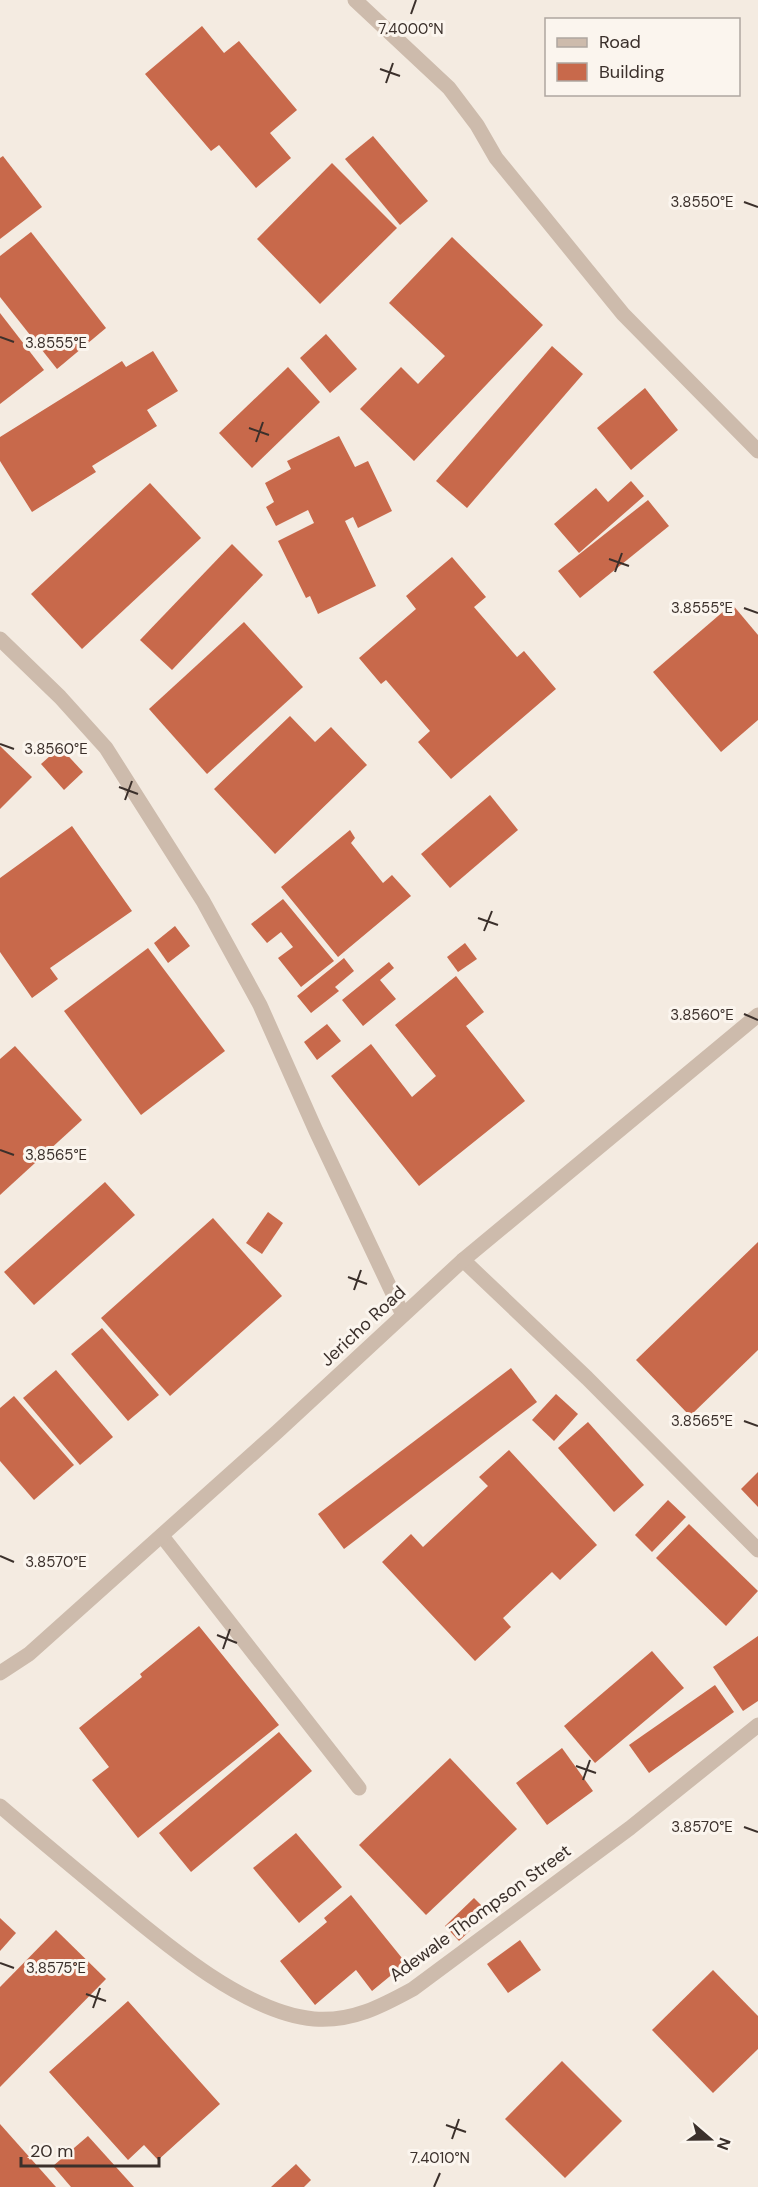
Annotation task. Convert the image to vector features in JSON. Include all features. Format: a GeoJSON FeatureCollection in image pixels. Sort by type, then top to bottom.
{"type":"FeatureCollection","features":[{"type":"Feature","properties":{"kind":"street"},"geometry":{"type":"LineString","coordinates":[[355,0],[449,88],[477,125],[496,158],[623,314],[758,451]]}},
{"type":"Feature","properties":{"kind":"street"},"geometry":{"type":"LineString","coordinates":[[0,639],[60,697],[106,748],[203,901],[260,1005],[316,1131],[404,1315]]}},
{"type":"Feature","properties":{"kind":"street","name":"Jericho Road"},"geometry":{"type":"LineString","coordinates":[[0,1672],[29,1654],[162,1536],[463,1260],[758,1015]]}},
{"type":"Feature","properties":{"kind":"street"},"geometry":{"type":"LineString","coordinates":[[463,1260],[587,1378],[758,1550]]}},
{"type":"Feature","properties":{"kind":"street"},"geometry":{"type":"LineString","coordinates":[[162,1536],[359,1788]]}},
{"type":"Feature","properties":{"kind":"street","name":"Adewale Thompson Street"},"geometry":{"type":"LineString","coordinates":[[0,1806],[176,1953],[240,1992],[281,2013],[316,2019],[357,2016],[381,2007],[413,1989],[630,1828],[758,1725]]}},
{"type":"Feature","properties":{"kind":"building"},"geometry":{"type":"Polygon","coordinates":[[[202,26],[224,53],[239,41],[297,110],[270,133],[291,158],[256,188],[219,145],[211,151],[145,74],[202,26]]]}},
{"type":"Feature","properties":{"kind":"building"},"geometry":{"type":"Polygon","coordinates":[[[373,136],[428,201],[400,225],[345,159],[373,136]]]}},
{"type":"Feature","properties":{"kind":"building"},"geometry":{"type":"Polygon","coordinates":[[[3,156],[42,207],[0,239],[0,158],[3,156]]]}},
{"type":"Feature","properties":{"kind":"building"},"geometry":{"type":"Polygon","coordinates":[[[332,163],[397,228],[320,304],[257,239],[332,163]]]}},
{"type":"Feature","properties":{"kind":"building"},"geometry":{"type":"Polygon","coordinates":[[[31,232],[106,328],[57,369],[0,297],[0,256],[31,232]]]}},
{"type":"Feature","properties":{"kind":"building"},"geometry":{"type":"Polygon","coordinates":[[[452,237],[543,325],[414,461],[360,409],[401,367],[418,384],[445,356],[389,303],[452,237]]]}},
{"type":"Feature","properties":{"kind":"building"},"geometry":{"type":"Polygon","coordinates":[[[0,313],[44,370],[0,404],[0,313]]]}},
{"type":"Feature","properties":{"kind":"building"},"geometry":{"type":"Polygon","coordinates":[[[326,334],[357,369],[330,393],[300,358],[326,334]]]}},
{"type":"Feature","properties":{"kind":"building"},"geometry":{"type":"Polygon","coordinates":[[[552,346],[583,374],[467,508],[436,481],[552,346]]]}},
{"type":"Feature","properties":{"kind":"building"},"geometry":{"type":"Polygon","coordinates":[[[153,351],[178,391],[147,410],[157,426],[92,466],[96,472],[32,512],[0,461],[0,437],[122,361],[126,367],[153,351]]]}},
{"type":"Feature","properties":{"kind":"building"},"geometry":{"type":"Polygon","coordinates":[[[288,367],[320,402],[252,468],[219,433],[288,367]]]}},
{"type":"Feature","properties":{"kind":"building"},"geometry":{"type":"Polygon","coordinates":[[[645,388],[678,430],[631,470],[597,428],[645,388]]]}},
{"type":"Feature","properties":{"kind":"building"},"geometry":{"type":"Polygon","coordinates":[[[339,436],[355,467],[368,461],[392,511],[358,528],[353,517],[345,521],[376,586],[318,614],[310,596],[306,598],[278,541],[314,523],[308,510],[276,526],[266,507],[274,502],[265,483],[291,469],[287,461],[339,436]]]}},
{"type":"Feature","properties":{"kind":"building"},"geometry":{"type":"Polygon","coordinates":[[[631,481],[644,496],[579,553],[554,524],[596,488],[608,502],[631,481]]]}},
{"type":"Feature","properties":{"kind":"building"},"geometry":{"type":"Polygon","coordinates":[[[150,483],[201,538],[82,649],[31,594],[150,483]]]}},
{"type":"Feature","properties":{"kind":"building"},"geometry":{"type":"Polygon","coordinates":[[[648,500],[669,526],[580,598],[558,571],[648,500]]]}},
{"type":"Feature","properties":{"kind":"building"},"geometry":{"type":"Polygon","coordinates":[[[232,544],[263,575],[172,670],[140,640],[232,544]]]}},
{"type":"Feature","properties":{"kind":"building"},"geometry":{"type":"Polygon","coordinates":[[[452,557],[486,597],[474,607],[517,657],[524,651],[556,689],[451,779],[418,742],[430,731],[386,680],[381,684],[359,658],[416,609],[406,596],[452,557]]]}},
{"type":"Feature","properties":{"kind":"building"},"geometry":{"type":"Polygon","coordinates":[[[732,604],[758,635],[758,720],[721,752],[653,672],[732,604]]]}},
{"type":"Feature","properties":{"kind":"building"},"geometry":{"type":"Polygon","coordinates":[[[244,622],[303,687],[207,774],[149,709],[244,622]]]}},
{"type":"Feature","properties":{"kind":"building"},"geometry":{"type":"Polygon","coordinates":[[[290,716],[315,742],[331,727],[367,765],[275,854],[214,789],[290,716]]]}},
{"type":"Feature","properties":{"kind":"building"},"geometry":{"type":"Polygon","coordinates":[[[0,746],[32,777],[0,809],[0,746]]]}},
{"type":"Feature","properties":{"kind":"building"},"geometry":{"type":"Polygon","coordinates":[[[60,747],[83,772],[64,790],[41,764],[60,747]]]}},
{"type":"Feature","properties":{"kind":"building"},"geometry":{"type":"Polygon","coordinates":[[[490,795],[518,830],[450,888],[421,854],[490,795]]]}},
{"type":"Feature","properties":{"kind":"building"},"geometry":{"type":"Polygon","coordinates":[[[72,826],[132,911],[50,968],[58,979],[32,998],[0,952],[0,878],[72,826]]]}},
{"type":"Feature","properties":{"kind":"building"},"geometry":{"type":"Polygon","coordinates":[[[350,830],[355,838],[351,843],[383,883],[392,875],[411,896],[338,957],[281,887],[350,830]]]}},
{"type":"Feature","properties":{"kind":"building"},"geometry":{"type":"Polygon","coordinates":[[[283,899],[334,961],[301,987],[278,958],[293,947],[281,932],[267,943],[251,924],[283,899]]]}},
{"type":"Feature","properties":{"kind":"building"},"geometry":{"type":"Polygon","coordinates":[[[175,926],[190,946],[168,963],[154,943],[175,926]]]}},
{"type":"Feature","properties":{"kind":"building"},"geometry":{"type":"Polygon","coordinates":[[[465,943],[477,959],[458,972],[447,957],[465,943]]]}},
{"type":"Feature","properties":{"kind":"building"},"geometry":{"type":"Polygon","coordinates":[[[148,948],[225,1051],[141,1115],[64,1011],[148,948]]]}},
{"type":"Feature","properties":{"kind":"building"},"geometry":{"type":"Polygon","coordinates":[[[344,958],[354,971],[335,987],[339,991],[311,1013],[297,996],[344,958]]]}},
{"type":"Feature","properties":{"kind":"building"},"geometry":{"type":"Polygon","coordinates":[[[389,962],[394,968],[380,980],[396,999],[363,1026],[342,1000],[389,962]]]}},
{"type":"Feature","properties":{"kind":"building"},"geometry":{"type":"Polygon","coordinates":[[[456,976],[484,1012],[466,1026],[525,1101],[419,1186],[331,1076],[371,1044],[412,1097],[436,1076],[395,1025],[456,976]]]}},
{"type":"Feature","properties":{"kind":"building"},"geometry":{"type":"Polygon","coordinates":[[[327,1024],[341,1041],[317,1060],[304,1042],[327,1024]]]}},
{"type":"Feature","properties":{"kind":"building"},"geometry":{"type":"Polygon","coordinates":[[[15,1046],[82,1120],[0,1195],[0,1059],[15,1046]]]}},
{"type":"Feature","properties":{"kind":"building"},"geometry":{"type":"Polygon","coordinates":[[[105,1182],[135,1215],[34,1305],[4,1272],[105,1182]]]}},
{"type":"Feature","properties":{"kind":"building"},"geometry":{"type":"Polygon","coordinates":[[[268,1212],[283,1223],[262,1254],[246,1243],[268,1212]]]}},
{"type":"Feature","properties":{"kind":"building"},"geometry":{"type":"Polygon","coordinates":[[[213,1218],[282,1296],[170,1396],[101,1318],[213,1218]]]}},
{"type":"Feature","properties":{"kind":"building"},"geometry":{"type":"Polygon","coordinates":[[[758,1242],[758,1350],[690,1416],[636,1360],[758,1242]]]}},
{"type":"Feature","properties":{"kind":"building"},"geometry":{"type":"Polygon","coordinates":[[[102,1328],[159,1395],[128,1421],[71,1354],[102,1328]]]}},
{"type":"Feature","properties":{"kind":"building"},"geometry":{"type":"Polygon","coordinates":[[[511,1368],[537,1402],[344,1549],[318,1514],[511,1368]]]}},
{"type":"Feature","properties":{"kind":"building"},"geometry":{"type":"Polygon","coordinates":[[[56,1370],[113,1437],[80,1465],[23,1398],[56,1370]]]}},
{"type":"Feature","properties":{"kind":"building"},"geometry":{"type":"Polygon","coordinates":[[[556,1394],[578,1414],[554,1441],[532,1420],[556,1394]]]}},
{"type":"Feature","properties":{"kind":"building"},"geometry":{"type":"Polygon","coordinates":[[[14,1396],[74,1465],[34,1500],[0,1461],[0,1408],[14,1396]]]}},
{"type":"Feature","properties":{"kind":"building"},"geometry":{"type":"Polygon","coordinates":[[[588,1422],[644,1485],[614,1512],[558,1448],[588,1422]]]}},
{"type":"Feature","properties":{"kind":"building"},"geometry":{"type":"Polygon","coordinates":[[[509,1450],[597,1545],[560,1580],[552,1572],[503,1618],[511,1627],[475,1661],[382,1562],[411,1534],[423,1547],[488,1486],[479,1477],[509,1450]]]}},
{"type":"Feature","properties":{"kind":"building"},"geometry":{"type":"Polygon","coordinates":[[[758,1472],[758,1507],[741,1489],[758,1472]]]}},
{"type":"Feature","properties":{"kind":"building"},"geometry":{"type":"Polygon","coordinates":[[[668,1500],[686,1517],[652,1552],[635,1535],[668,1500]]]}},
{"type":"Feature","properties":{"kind":"building"},"geometry":{"type":"Polygon","coordinates":[[[689,1524],[758,1591],[726,1626],[656,1558],[689,1524]]]}},
{"type":"Feature","properties":{"kind":"building"},"geometry":{"type":"Polygon","coordinates":[[[199,1626],[279,1725],[138,1838],[92,1780],[109,1767],[79,1728],[142,1677],[140,1674],[199,1626]]]}},
{"type":"Feature","properties":{"kind":"building"},"geometry":{"type":"Polygon","coordinates":[[[758,1636],[758,1701],[743,1711],[713,1667],[758,1636]]]}},
{"type":"Feature","properties":{"kind":"building"},"geometry":{"type":"Polygon","coordinates":[[[652,1651],[684,1688],[595,1763],[564,1726],[652,1651]]]}},
{"type":"Feature","properties":{"kind":"building"},"geometry":{"type":"Polygon","coordinates":[[[715,1685],[734,1712],[649,1773],[629,1745],[715,1685]]]}},
{"type":"Feature","properties":{"kind":"building"},"geometry":{"type":"Polygon","coordinates":[[[279,1732],[312,1771],[191,1872],[159,1833],[279,1732]]]}},
{"type":"Feature","properties":{"kind":"building"},"geometry":{"type":"Polygon","coordinates":[[[562,1748],[593,1791],[547,1825],[516,1783],[562,1748]]]}},
{"type":"Feature","properties":{"kind":"building"},"geometry":{"type":"Polygon","coordinates":[[[450,1758],[517,1829],[426,1915],[359,1845],[450,1758]]]}},
{"type":"Feature","properties":{"kind":"building"},"geometry":{"type":"Polygon","coordinates":[[[296,1833],[342,1887],[299,1923],[253,1868],[296,1833]]]}},
{"type":"Feature","properties":{"kind":"building"},"geometry":{"type":"Polygon","coordinates":[[[351,1895],[406,1963],[372,1991],[356,1970],[315,2005],[280,1961],[327,1922],[324,1918],[351,1895]]]}},
{"type":"Feature","properties":{"kind":"building"},"geometry":{"type":"Polygon","coordinates":[[[474,1898],[489,1913],[459,1941],[445,1926],[474,1898]]]}},
{"type":"Feature","properties":{"kind":"building"},"geometry":{"type":"Polygon","coordinates":[[[0,1918],[16,1933],[0,1951],[0,1918]]]}},
{"type":"Feature","properties":{"kind":"building"},"geometry":{"type":"Polygon","coordinates":[[[56,1930],[106,1979],[0,2087],[0,1987],[56,1930]]]}},
{"type":"Feature","properties":{"kind":"building"},"geometry":{"type":"Polygon","coordinates":[[[520,1940],[541,1970],[508,1993],[487,1964],[520,1940]]]}},
{"type":"Feature","properties":{"kind":"building"},"geometry":{"type":"Polygon","coordinates":[[[713,1970],[758,2016],[758,2049],[713,2093],[652,2030],[713,1970]]]}},
{"type":"Feature","properties":{"kind":"building"},"geometry":{"type":"Polygon","coordinates":[[[128,2001],[220,2104],[158,2160],[144,2145],[128,2160],[49,2072],[128,2001]]]}},
{"type":"Feature","properties":{"kind":"building"},"geometry":{"type":"Polygon","coordinates":[[[562,2061],[622,2121],[565,2178],[505,2119],[562,2061]]]}},
{"type":"Feature","properties":{"kind":"building"},"geometry":{"type":"Polygon","coordinates":[[[0,2124],[56,2187],[0,2187],[0,2124]]]}},
{"type":"Feature","properties":{"kind":"building"},"geometry":{"type":"Polygon","coordinates":[[[88,2136],[134,2187],[71,2187],[53,2166],[88,2136]]]}},
{"type":"Feature","properties":{"kind":"building"},"geometry":{"type":"Polygon","coordinates":[[[296,2164],[311,2180],[304,2187],[271,2187],[296,2164]]]}}]}
